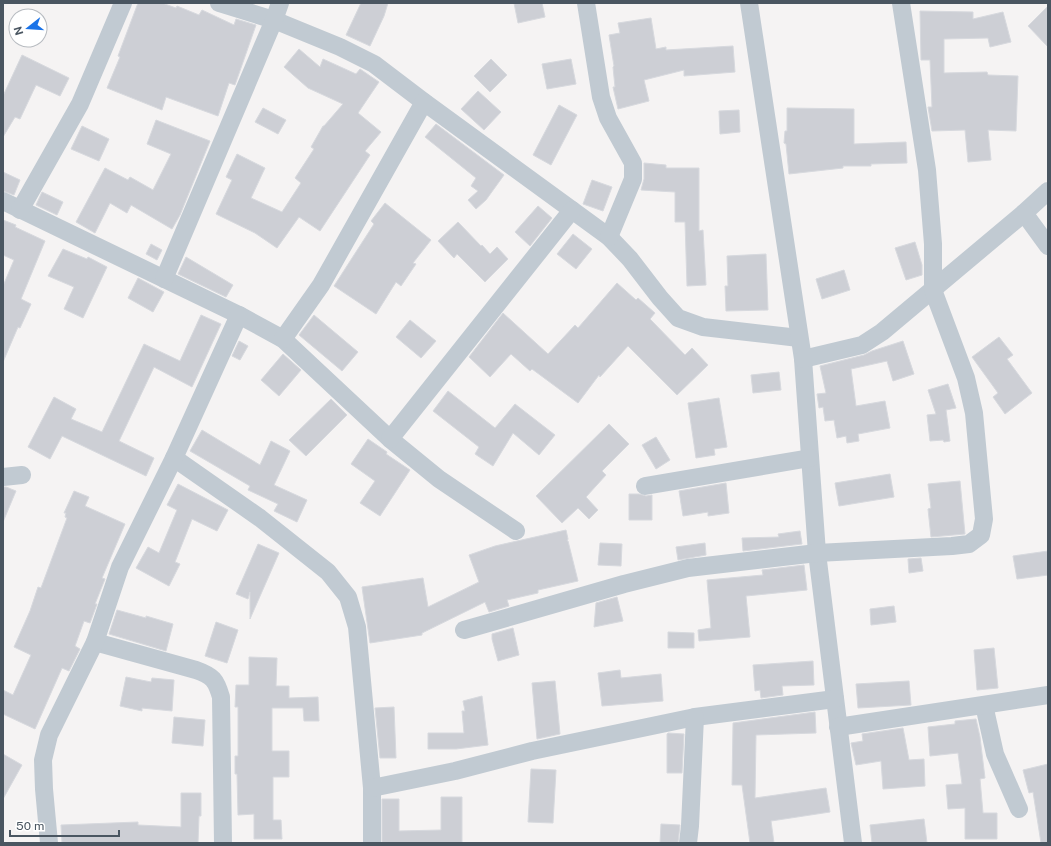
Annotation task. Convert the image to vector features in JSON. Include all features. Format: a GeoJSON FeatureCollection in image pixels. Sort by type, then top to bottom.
{"type":"FeatureCollection","features":[{"type":"Feature","properties":{"kind":"street"},"geometry":{"type":"LineString","coordinates":[[20,210],[80,104],[123,3]]}},
{"type":"Feature","properties":{"kind":"street"},"geometry":{"type":"LineString","coordinates":[[219,3],[277,11],[340,47],[374,64],[609,237],[630,259],[660,298],[678,318],[703,327],[799,338]]}},
{"type":"Feature","properties":{"kind":"street"},"geometry":{"type":"LineString","coordinates":[[586,3],[600,97],[608,118],[633,163],[633,180],[609,237]]}},
{"type":"Feature","properties":{"kind":"street"},"geometry":{"type":"LineString","coordinates":[[749,3],[803,359],[817,553],[853,843]]}},
{"type":"Feature","properties":{"kind":"street"},"geometry":{"type":"LineString","coordinates":[[464,630],[624,584],[688,568],[817,553],[952,546],[968,544],[981,535],[984,519],[974,413],[966,378],[933,290],[933,244],[927,170],[901,3]]}},
{"type":"Feature","properties":{"kind":"street"},"geometry":{"type":"LineString","coordinates":[[164,279],[277,11]]}},
{"type":"Feature","properties":{"kind":"street"},"geometry":{"type":"LineString","coordinates":[[283,339],[321,285],[424,102]]}},
{"type":"Feature","properties":{"kind":"street"},"geometry":{"type":"LineString","coordinates":[[803,359],[862,345],[882,332],[1024,213],[1048,191]]}},
{"type":"Feature","properties":{"kind":"street"},"geometry":{"type":"LineString","coordinates":[[3,201],[239,315],[283,339],[390,439],[439,479],[516,530]]}},
{"type":"Feature","properties":{"kind":"street"},"geometry":{"type":"LineString","coordinates":[[390,439],[572,210]]}},
{"type":"Feature","properties":{"kind":"street"},"geometry":{"type":"LineString","coordinates":[[1024,213],[1048,246]]}},
{"type":"Feature","properties":{"kind":"street"},"geometry":{"type":"LineString","coordinates":[[49,843],[43,760],[49,735],[95,642],[120,567],[174,458],[239,315]]}},
{"type":"Feature","properties":{"kind":"street"},"geometry":{"type":"LineString","coordinates":[[174,458],[260,518],[328,572],[348,596],[357,627],[372,788],[372,843]]}},
{"type":"Feature","properties":{"kind":"street"},"geometry":{"type":"LineString","coordinates":[[645,486],[810,458]]}},
{"type":"Feature","properties":{"kind":"street"},"geometry":{"type":"LineString","coordinates":[[3,477],[22,475]]}},
{"type":"Feature","properties":{"kind":"street"},"geometry":{"type":"LineString","coordinates":[[95,642],[208,674],[217,683],[220,697],[223,843]]}},
{"type":"Feature","properties":{"kind":"street"},"geometry":{"type":"LineString","coordinates":[[838,726],[1048,695]]}},
{"type":"Feature","properties":{"kind":"street"},"geometry":{"type":"LineString","coordinates":[[372,788],[455,771],[532,751],[694,717],[835,698]]}},
{"type":"Feature","properties":{"kind":"street"},"geometry":{"type":"LineString","coordinates":[[984,705],[995,754],[1019,809]]}},
{"type":"Feature","properties":{"kind":"street"},"geometry":{"type":"LineString","coordinates":[[688,843],[694,717]]}},
{"type":"Feature","properties":{"kind":"building"},"geometry":{"type":"Polygon","coordinates":[[[138,3],[162,3],[176,8],[177,6],[199,15],[202,10],[234,25],[236,19],[256,25],[235,85],[229,83],[218,116],[166,97],[162,110],[107,88],[120,57],[118,56],[138,3]]]}},
{"type":"Feature","properties":{"kind":"building"},"geometry":{"type":"Polygon","coordinates":[[[361,3],[388,3],[384,16],[370,46],[346,35],[361,3]]]}},
{"type":"Feature","properties":{"kind":"building"},"geometry":{"type":"Polygon","coordinates":[[[514,3],[542,3],[545,17],[518,23],[514,3]]]}},
{"type":"Feature","properties":{"kind":"building"},"geometry":{"type":"Polygon","coordinates":[[[1048,6],[1048,47],[1028,26],[1048,6]]]}},
{"type":"Feature","properties":{"kind":"building"},"geometry":{"type":"Polygon","coordinates":[[[920,11],[973,12],[973,19],[1003,12],[1011,42],[990,47],[988,38],[944,39],[944,73],[987,72],[988,75],[1018,76],[1016,131],[988,130],[991,160],[968,162],[965,130],[932,131],[928,107],[932,107],[930,60],[921,60],[920,11]]]}},
{"type":"Feature","properties":{"kind":"building"},"geometry":{"type":"Polygon","coordinates":[[[651,18],[656,49],[666,47],[666,50],[733,46],[735,72],[684,76],[684,70],[644,80],[649,101],[618,109],[613,87],[615,87],[614,66],[609,35],[620,33],[618,23],[651,18]]]}},
{"type":"Feature","properties":{"kind":"building"},"geometry":{"type":"Polygon","coordinates":[[[299,49],[320,67],[323,59],[356,74],[360,69],[379,82],[358,113],[381,132],[365,151],[370,155],[320,231],[299,217],[277,248],[255,233],[216,214],[232,180],[226,177],[237,154],[265,168],[251,198],[282,212],[301,183],[295,178],[314,149],[311,147],[323,126],[343,104],[308,88],[284,67],[299,49]]]}},
{"type":"Feature","properties":{"kind":"building"},"geometry":{"type":"Polygon","coordinates":[[[22,55],[69,78],[60,96],[36,85],[20,119],[15,117],[3,137],[3,96],[22,55]]]}},
{"type":"Feature","properties":{"kind":"building"},"geometry":{"type":"Polygon","coordinates":[[[491,59],[507,75],[490,92],[474,76],[491,59]]]}},
{"type":"Feature","properties":{"kind":"building"},"geometry":{"type":"Polygon","coordinates":[[[571,59],[576,84],[547,89],[542,64],[571,59]]]}},
{"type":"Feature","properties":{"kind":"building"},"geometry":{"type":"Polygon","coordinates":[[[478,91],[501,112],[484,130],[461,109],[478,91]]]}},
{"type":"Feature","properties":{"kind":"building"},"geometry":{"type":"Polygon","coordinates":[[[559,105],[577,115],[551,165],[533,155],[559,105]]]}},
{"type":"Feature","properties":{"kind":"building"},"geometry":{"type":"Polygon","coordinates":[[[263,108],[286,120],[278,134],[255,122],[263,108]]]}},
{"type":"Feature","properties":{"kind":"building"},"geometry":{"type":"Polygon","coordinates":[[[787,108],[854,109],[854,144],[906,142],[907,163],[871,164],[871,166],[843,166],[843,168],[789,174],[786,144],[784,143],[785,131],[787,131],[787,108]]]}},
{"type":"Feature","properties":{"kind":"building"},"geometry":{"type":"Polygon","coordinates":[[[739,110],[740,132],[720,134],[719,111],[739,110]]]}},
{"type":"Feature","properties":{"kind":"building"},"geometry":{"type":"Polygon","coordinates":[[[156,120],[210,141],[180,215],[172,229],[131,205],[127,213],[110,203],[95,233],[76,222],[105,168],[128,180],[130,177],[153,190],[171,154],[147,144],[156,120]]]}},
{"type":"Feature","properties":{"kind":"building"},"geometry":{"type":"Polygon","coordinates":[[[436,124],[504,175],[486,200],[476,209],[468,200],[478,191],[471,186],[476,178],[425,137],[436,124]]]}},
{"type":"Feature","properties":{"kind":"building"},"geometry":{"type":"Polygon","coordinates":[[[82,126],[109,139],[99,161],[71,149],[82,126]]]}},
{"type":"Feature","properties":{"kind":"building"},"geometry":{"type":"Polygon","coordinates":[[[644,163],[666,165],[666,168],[699,168],[699,231],[703,230],[706,285],[687,286],[685,222],[675,222],[675,192],[641,190],[644,179],[644,163]]]}},
{"type":"Feature","properties":{"kind":"building"},"geometry":{"type":"Polygon","coordinates":[[[3,172],[20,180],[14,195],[3,191],[3,172]]]}},
{"type":"Feature","properties":{"kind":"building"},"geometry":{"type":"Polygon","coordinates":[[[592,180],[612,187],[603,211],[583,204],[592,180]]]}},
{"type":"Feature","properties":{"kind":"building"},"geometry":{"type":"Polygon","coordinates":[[[42,192],[63,202],[57,215],[36,205],[42,192]]]}},
{"type":"Feature","properties":{"kind":"building"},"geometry":{"type":"Polygon","coordinates":[[[385,203],[431,240],[413,263],[416,264],[401,286],[396,282],[376,314],[334,286],[374,224],[371,221],[385,203]]]}},
{"type":"Feature","properties":{"kind":"building"},"geometry":{"type":"Polygon","coordinates":[[[538,206],[552,218],[530,246],[515,232],[538,206]]]}},
{"type":"Feature","properties":{"kind":"building"},"geometry":{"type":"Polygon","coordinates":[[[3,220],[16,225],[15,227],[45,241],[21,299],[31,304],[20,328],[18,327],[3,362],[3,286],[14,260],[3,255],[3,220]]]}},
{"type":"Feature","properties":{"kind":"building"},"geometry":{"type":"Polygon","coordinates":[[[458,222],[490,254],[497,247],[508,259],[485,282],[457,254],[454,258],[438,241],[458,222]]]}},
{"type":"Feature","properties":{"kind":"building"},"geometry":{"type":"Polygon","coordinates":[[[573,234],[592,249],[576,269],[557,254],[573,234]]]}},
{"type":"Feature","properties":{"kind":"building"},"geometry":{"type":"Polygon","coordinates":[[[915,242],[922,265],[922,275],[906,280],[895,248],[915,242]]]}},
{"type":"Feature","properties":{"kind":"building"},"geometry":{"type":"Polygon","coordinates":[[[151,244],[162,250],[157,260],[146,254],[151,244]]]}},
{"type":"Feature","properties":{"kind":"building"},"geometry":{"type":"Polygon","coordinates":[[[63,249],[87,259],[88,257],[107,267],[83,318],[64,309],[74,287],[48,276],[63,249]]]}},
{"type":"Feature","properties":{"kind":"building"},"geometry":{"type":"Polygon","coordinates":[[[766,254],[768,310],[726,311],[725,286],[728,286],[727,256],[766,254]]]}},
{"type":"Feature","properties":{"kind":"building"},"geometry":{"type":"Polygon","coordinates":[[[186,257],[233,285],[226,297],[178,274],[186,257]]]}},
{"type":"Feature","properties":{"kind":"building"},"geometry":{"type":"Polygon","coordinates":[[[844,270],[850,290],[822,299],[816,279],[844,270]]]}},
{"type":"Feature","properties":{"kind":"building"},"geometry":{"type":"Polygon","coordinates":[[[138,278],[164,292],[153,312],[128,298],[138,278]]]}},
{"type":"Feature","properties":{"kind":"building"},"geometry":{"type":"Polygon","coordinates":[[[617,283],[636,300],[638,298],[655,313],[650,319],[685,355],[692,348],[708,365],[677,395],[628,346],[600,377],[599,375],[578,403],[532,369],[530,371],[511,354],[490,377],[469,357],[503,313],[548,354],[575,325],[578,328],[617,283]]]}},
{"type":"Feature","properties":{"kind":"building"},"geometry":{"type":"Polygon","coordinates":[[[201,315],[221,324],[192,387],[154,367],[119,441],[154,458],[146,476],[62,436],[50,459],[28,447],[54,397],[76,409],[71,419],[102,432],[144,344],[180,361],[201,315]]]}},
{"type":"Feature","properties":{"kind":"building"},"geometry":{"type":"Polygon","coordinates":[[[314,315],[358,352],[342,371],[299,335],[314,315]]]}},
{"type":"Feature","properties":{"kind":"building"},"geometry":{"type":"Polygon","coordinates":[[[410,320],[436,341],[421,358],[396,337],[410,320]]]}},
{"type":"Feature","properties":{"kind":"building"},"geometry":{"type":"Polygon","coordinates":[[[999,337],[1013,355],[1007,359],[1032,393],[1005,414],[993,397],[998,393],[972,357],[999,337]]]}},
{"type":"Feature","properties":{"kind":"building"},"geometry":{"type":"Polygon","coordinates":[[[239,341],[248,346],[240,360],[232,356],[239,341]]]}},
{"type":"Feature","properties":{"kind":"building"},"geometry":{"type":"Polygon","coordinates":[[[903,341],[914,374],[893,381],[887,361],[851,369],[856,406],[885,401],[890,428],[858,434],[859,441],[847,443],[846,436],[837,438],[834,420],[825,421],[823,407],[819,408],[817,394],[826,393],[820,366],[864,355],[903,341]]]}},
{"type":"Feature","properties":{"kind":"building"},"geometry":{"type":"Polygon","coordinates":[[[283,354],[301,370],[279,396],[261,380],[283,354]]]}},
{"type":"Feature","properties":{"kind":"building"},"geometry":{"type":"Polygon","coordinates":[[[779,372],[781,390],[753,393],[751,375],[779,372]]]}},
{"type":"Feature","properties":{"kind":"building"},"geometry":{"type":"Polygon","coordinates":[[[948,384],[956,408],[946,410],[950,441],[930,441],[927,415],[936,414],[928,390],[948,384]]]}},
{"type":"Feature","properties":{"kind":"building"},"geometry":{"type":"Polygon","coordinates":[[[448,391],[495,428],[515,404],[555,435],[539,455],[513,433],[493,466],[475,454],[479,447],[433,411],[448,391]]]}},
{"type":"Feature","properties":{"kind":"building"},"geometry":{"type":"Polygon","coordinates":[[[719,398],[727,447],[714,449],[715,455],[696,458],[688,403],[719,398]]]}},
{"type":"Feature","properties":{"kind":"building"},"geometry":{"type":"Polygon","coordinates":[[[331,399],[347,415],[306,456],[289,440],[331,399]]]}},
{"type":"Feature","properties":{"kind":"building"},"geometry":{"type":"Polygon","coordinates":[[[609,424],[629,444],[602,471],[606,475],[586,497],[598,510],[589,519],[578,508],[562,523],[536,496],[609,424]]]}},
{"type":"Feature","properties":{"kind":"building"},"geometry":{"type":"Polygon","coordinates":[[[202,430],[260,465],[271,441],[290,451],[274,485],[307,500],[297,522],[274,511],[278,504],[248,490],[250,486],[190,451],[202,430]]]}},
{"type":"Feature","properties":{"kind":"building"},"geometry":{"type":"Polygon","coordinates":[[[656,437],[670,460],[656,469],[642,445],[656,437]]]}},
{"type":"Feature","properties":{"kind":"building"},"geometry":{"type":"Polygon","coordinates":[[[368,439],[387,452],[386,454],[410,470],[380,516],[360,503],[375,481],[351,464],[368,439]]]}},
{"type":"Feature","properties":{"kind":"building"},"geometry":{"type":"Polygon","coordinates":[[[890,474],[894,497],[839,506],[835,483],[890,474]]]}},
{"type":"Feature","properties":{"kind":"building"},"geometry":{"type":"Polygon","coordinates":[[[960,481],[965,534],[931,537],[928,509],[931,508],[928,484],[960,481]]]}},
{"type":"Feature","properties":{"kind":"building"},"geometry":{"type":"Polygon","coordinates":[[[726,483],[729,513],[708,516],[708,512],[683,516],[679,491],[726,483]]]}},
{"type":"Feature","properties":{"kind":"building"},"geometry":{"type":"Polygon","coordinates":[[[178,484],[228,510],[217,531],[192,519],[175,562],[180,564],[169,586],[136,568],[148,547],[159,553],[177,510],[167,505],[178,484]]]}},
{"type":"Feature","properties":{"kind":"building"},"geometry":{"type":"Polygon","coordinates":[[[3,487],[16,491],[3,522],[3,487]]]}},
{"type":"Feature","properties":{"kind":"building"},"geometry":{"type":"Polygon","coordinates":[[[74,491],[89,497],[85,506],[125,524],[102,578],[105,579],[95,604],[97,604],[90,623],[84,621],[75,646],[80,649],[69,671],[62,668],[35,729],[3,714],[3,690],[13,695],[31,655],[14,647],[30,611],[38,587],[41,588],[67,518],[65,517],[66,513],[64,513],[74,491]]]}},
{"type":"Feature","properties":{"kind":"building"},"geometry":{"type":"Polygon","coordinates":[[[629,494],[646,496],[652,495],[652,520],[629,520],[629,494]]]}},
{"type":"Feature","properties":{"kind":"building"},"geometry":{"type":"Polygon","coordinates":[[[566,530],[567,541],[578,581],[538,590],[538,593],[507,600],[509,606],[489,612],[485,602],[422,633],[422,635],[370,643],[362,587],[423,578],[428,607],[479,582],[469,555],[495,546],[566,530]]]}},
{"type":"Feature","properties":{"kind":"building"},"geometry":{"type":"Polygon","coordinates":[[[800,531],[802,544],[743,551],[742,538],[779,537],[778,534],[800,531]]]}},
{"type":"Feature","properties":{"kind":"building"},"geometry":{"type":"Polygon","coordinates":[[[600,543],[622,544],[621,566],[598,565],[600,543]]]}},
{"type":"Feature","properties":{"kind":"building"},"geometry":{"type":"Polygon","coordinates":[[[705,543],[706,555],[678,560],[676,547],[705,543]]]}},
{"type":"Feature","properties":{"kind":"building"},"geometry":{"type":"Polygon","coordinates":[[[258,544],[279,553],[250,619],[250,592],[248,599],[236,594],[258,544]]]}},
{"type":"Feature","properties":{"kind":"building"},"geometry":{"type":"Polygon","coordinates":[[[1048,551],[1048,575],[1017,579],[1013,556],[1048,551]]]}},
{"type":"Feature","properties":{"kind":"building"},"geometry":{"type":"Polygon","coordinates":[[[921,558],[923,571],[909,573],[908,559],[921,558]]]}},
{"type":"Feature","properties":{"kind":"building"},"geometry":{"type":"Polygon","coordinates":[[[804,565],[807,590],[746,596],[750,637],[699,641],[698,630],[711,628],[707,580],[763,575],[762,570],[804,565]]]}},
{"type":"Feature","properties":{"kind":"building"},"geometry":{"type":"Polygon","coordinates":[[[617,597],[623,621],[594,627],[596,603],[617,597]]]}},
{"type":"Feature","properties":{"kind":"building"},"geometry":{"type":"Polygon","coordinates":[[[894,606],[896,622],[871,625],[870,609],[894,606]]]}},
{"type":"Feature","properties":{"kind":"building"},"geometry":{"type":"Polygon","coordinates":[[[117,610],[146,618],[146,616],[173,624],[166,651],[109,634],[117,610]]]}},
{"type":"Feature","properties":{"kind":"building"},"geometry":{"type":"Polygon","coordinates":[[[216,622],[238,630],[227,663],[205,656],[216,622]]]}},
{"type":"Feature","properties":{"kind":"building"},"geometry":{"type":"Polygon","coordinates":[[[513,628],[519,655],[498,661],[492,634],[513,628]]]}},
{"type":"Feature","properties":{"kind":"building"},"geometry":{"type":"Polygon","coordinates":[[[668,632],[694,633],[694,648],[668,648],[668,632]]]}},
{"type":"Feature","properties":{"kind":"building"},"geometry":{"type":"Polygon","coordinates":[[[994,648],[998,688],[977,690],[974,650],[994,648]]]}},
{"type":"Feature","properties":{"kind":"building"},"geometry":{"type":"Polygon","coordinates":[[[249,657],[277,658],[276,686],[289,686],[289,698],[318,697],[319,721],[304,721],[303,708],[272,708],[272,751],[289,751],[289,777],[273,777],[273,820],[281,820],[282,839],[254,839],[254,814],[238,815],[237,774],[235,774],[235,756],[238,756],[238,707],[235,707],[236,685],[249,685],[249,657]]]}},
{"type":"Feature","properties":{"kind":"building"},"geometry":{"type":"Polygon","coordinates":[[[813,661],[814,685],[782,686],[783,695],[761,698],[760,690],[755,691],[753,665],[813,661]]]}},
{"type":"Feature","properties":{"kind":"building"},"geometry":{"type":"Polygon","coordinates":[[[620,670],[621,678],[661,674],[663,701],[602,706],[598,673],[620,670]]]}},
{"type":"Feature","properties":{"kind":"building"},"geometry":{"type":"Polygon","coordinates":[[[126,677],[151,682],[152,678],[174,680],[172,711],[142,708],[142,711],[120,706],[126,677]]]}},
{"type":"Feature","properties":{"kind":"building"},"geometry":{"type":"Polygon","coordinates":[[[555,681],[560,734],[537,739],[532,683],[555,681]]]}},
{"type":"Feature","properties":{"kind":"building"},"geometry":{"type":"Polygon","coordinates":[[[909,681],[911,705],[858,708],[856,684],[909,681]]]}},
{"type":"Feature","properties":{"kind":"building"},"geometry":{"type":"Polygon","coordinates":[[[482,696],[488,745],[456,749],[428,749],[428,733],[464,733],[462,711],[465,711],[463,701],[482,696]]]}},
{"type":"Feature","properties":{"kind":"building"},"geometry":{"type":"Polygon","coordinates":[[[394,707],[396,758],[380,758],[375,708],[394,707]]]}},
{"type":"Feature","properties":{"kind":"building"},"geometry":{"type":"Polygon","coordinates":[[[815,712],[816,733],[756,735],[755,798],[826,788],[830,812],[771,821],[774,843],[750,843],[742,785],[732,785],[733,723],[815,712]]]}},
{"type":"Feature","properties":{"kind":"building"},"geometry":{"type":"Polygon","coordinates":[[[174,717],[205,720],[203,746],[172,743],[174,717]]]}},
{"type":"Feature","properties":{"kind":"building"},"geometry":{"type":"Polygon","coordinates":[[[976,719],[980,737],[985,778],[980,779],[983,813],[997,813],[997,839],[965,839],[965,808],[948,809],[946,785],[962,784],[958,753],[930,756],[928,727],[955,724],[955,721],[976,719]]]}},
{"type":"Feature","properties":{"kind":"building"},"geometry":{"type":"Polygon","coordinates":[[[903,728],[909,760],[924,759],[925,786],[883,789],[881,761],[856,765],[851,743],[863,741],[862,734],[903,728]]]}},
{"type":"Feature","properties":{"kind":"building"},"geometry":{"type":"Polygon","coordinates":[[[668,733],[684,734],[682,773],[667,773],[668,733]]]}},
{"type":"Feature","properties":{"kind":"building"},"geometry":{"type":"Polygon","coordinates":[[[3,754],[22,765],[3,799],[3,754]]]}},
{"type":"Feature","properties":{"kind":"building"},"geometry":{"type":"Polygon","coordinates":[[[1048,764],[1048,843],[1041,843],[1033,792],[1029,793],[1023,770],[1048,764]]]}},
{"type":"Feature","properties":{"kind":"building"},"geometry":{"type":"Polygon","coordinates":[[[531,769],[556,770],[553,823],[528,822],[531,769]]]}},
{"type":"Feature","properties":{"kind":"building"},"geometry":{"type":"Polygon","coordinates":[[[181,793],[201,793],[201,816],[199,816],[198,843],[62,843],[61,825],[138,822],[138,825],[181,827],[181,793]]]}},
{"type":"Feature","properties":{"kind":"building"},"geometry":{"type":"Polygon","coordinates":[[[441,797],[462,797],[462,843],[382,843],[382,799],[399,799],[399,831],[441,830],[441,797]]]}},
{"type":"Feature","properties":{"kind":"building"},"geometry":{"type":"Polygon","coordinates":[[[924,819],[927,843],[872,843],[870,825],[924,819]]]}},
{"type":"Feature","properties":{"kind":"building"},"geometry":{"type":"Polygon","coordinates":[[[661,824],[680,825],[678,843],[660,843],[661,824]]]}}]}
